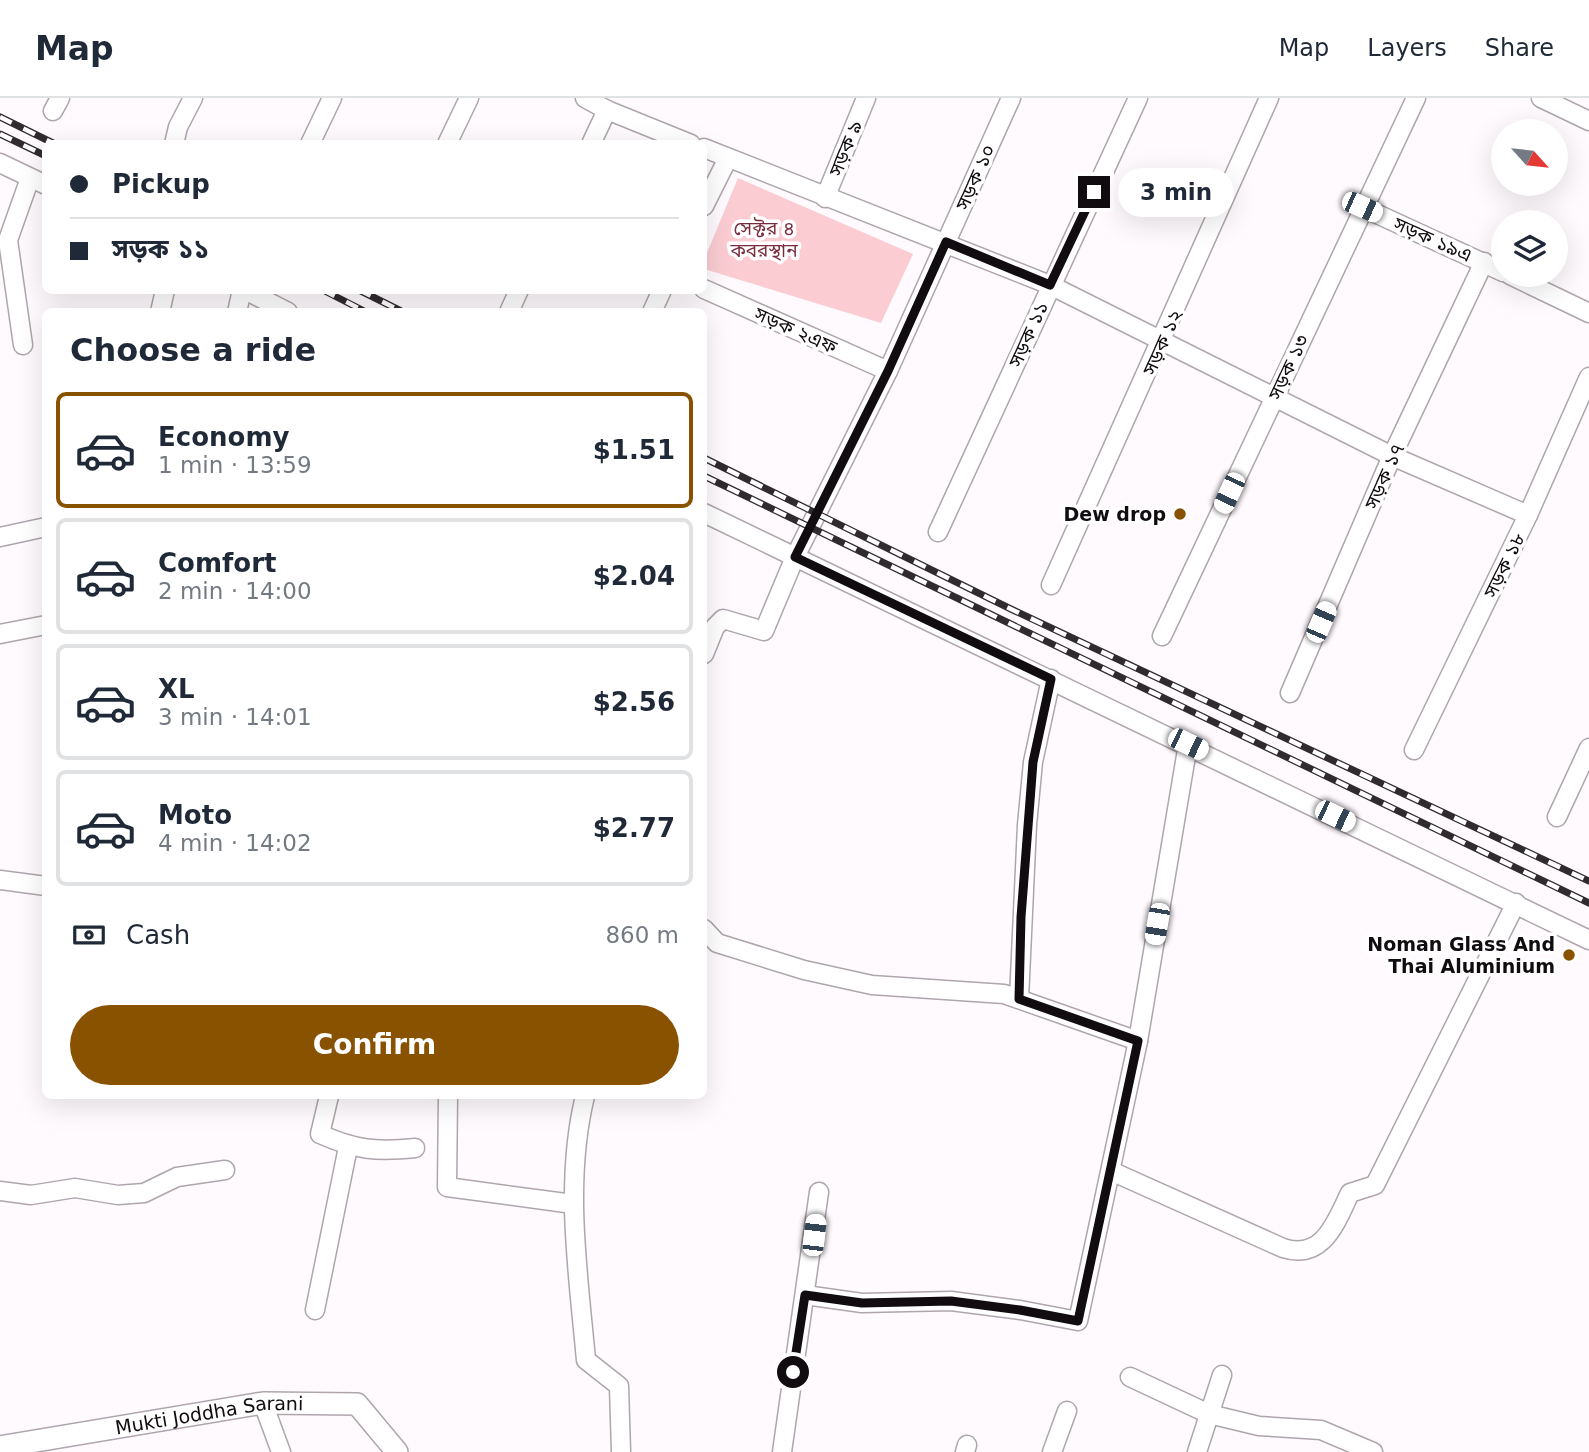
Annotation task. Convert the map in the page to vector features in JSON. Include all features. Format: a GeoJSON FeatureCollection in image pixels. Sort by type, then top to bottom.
{"type":"FeatureCollection","features":[{"type":"Feature","properties":{"kind":"street"},"geometry":{"type":"LineString","coordinates":[[175,140],[192,98]]}},
{"type":"Feature","properties":{"kind":"street"},"geometry":{"type":"LineString","coordinates":[[312,140],[332,98]]}},
{"type":"Feature","properties":{"kind":"street"},"geometry":{"type":"LineString","coordinates":[[449,140],[469,98]]}},
{"type":"Feature","properties":{"kind":"street"},"geometry":{"type":"LineString","coordinates":[[585,98],[607,110],[681,140]]}},
{"type":"Feature","properties":{"kind":"street","name":"সড়ক ৯"},"geometry":{"type":"LineString","coordinates":[[824,198],[866,98]]}},
{"type":"Feature","properties":{"kind":"street","name":"সড়ক ১০"},"geometry":{"type":"LineString","coordinates":[[707,647],[715,627],[723,618],[764,631],[795,557],[888,371],[1011,98]]}},
{"type":"Feature","properties":{"kind":"street","name":"সড়ক ১১"},"geometry":{"type":"LineString","coordinates":[[938,532],[1138,98]]}},
{"type":"Feature","properties":{"kind":"street","name":"সড়ক ১২"},"geometry":{"type":"LineString","coordinates":[[1051,585],[1162,343],[1269,98]]}},
{"type":"Feature","properties":{"kind":"street","name":"সড়ক ১৩"},"geometry":{"type":"LineString","coordinates":[[1162,636],[1362,207],[1416,98]]}},
{"type":"Feature","properties":{"kind":"street"},"geometry":{"type":"LineString","coordinates":[[1541,98],[1589,121]]}},
{"type":"Feature","properties":{"kind":"street"},"geometry":{"type":"LineString","coordinates":[[593,140],[607,110]]}},
{"type":"Feature","properties":{"kind":"street"},"geometry":{"type":"LineString","coordinates":[[707,149],[824,198],[946,242],[1050,285],[1392,456],[1528,515]]}},
{"type":"Feature","properties":{"kind":"street"},"geometry":{"type":"LineString","coordinates":[[707,200],[728,158]]}},
{"type":"Feature","properties":{"kind":"street"},"geometry":{"type":"LineString","coordinates":[[0,163],[38,181],[8,240],[23,345]]}},
{"type":"Feature","properties":{"kind":"street","name":"সড়ক ১৯এ"},"geometry":{"type":"LineString","coordinates":[[1362,207],[1491,266]]}},
{"type":"Feature","properties":{"kind":"street","name":"সড়ক ১৭"},"geometry":{"type":"LineString","coordinates":[[1290,693],[1392,456],[1483,262]]}},
{"type":"Feature","properties":{"kind":"street"},"geometry":{"type":"LineString","coordinates":[[1535,287],[1589,313]]}},
{"type":"Feature","properties":{"kind":"street","name":"সড়ক ২এফ"},"geometry":{"type":"LineString","coordinates":[[707,290],[888,371]]}},
{"type":"Feature","properties":{"kind":"street"},"geometry":{"type":"LineString","coordinates":[[252,294],[280,308]]}},
{"type":"Feature","properties":{"kind":"street","name":"সড়ক ১৮"},"geometry":{"type":"LineString","coordinates":[[1414,750],[1528,515],[1589,377]]}},
{"type":"Feature","properties":{"kind":"street"},"geometry":{"type":"LineString","coordinates":[[707,514],[1188,744],[1589,940]]}},
{"type":"Feature","properties":{"kind":"street"},"geometry":{"type":"LineString","coordinates":[[0,537],[42,528]]}},
{"type":"Feature","properties":{"kind":"street"},"geometry":{"type":"LineString","coordinates":[[0,634],[42,626]]}},
{"type":"Feature","properties":{"kind":"street"},"geometry":{"type":"LineString","coordinates":[[1019,999],[1029,800],[1033,762],[1051,679]]}},
{"type":"Feature","properties":{"kind":"street"},"geometry":{"type":"LineString","coordinates":[[805,1295],[862,1303],[951,1301],[1078,1321],[1138,1041],[1188,744]]}},
{"type":"Feature","properties":{"kind":"street"},"geometry":{"type":"LineString","coordinates":[[1557,817],[1589,748]]}},
{"type":"Feature","properties":{"kind":"street"},"geometry":{"type":"LineString","coordinates":[[0,880],[42,885]]}},
{"type":"Feature","properties":{"kind":"street"},"geometry":{"type":"LineString","coordinates":[[1111,1171],[1283,1248],[1298,1251],[1317,1246],[1331,1233],[1350,1193],[1375,1185],[1516,903]]}},
{"type":"Feature","properties":{"kind":"street"},"geometry":{"type":"LineString","coordinates":[[707,932],[717,943],[804,970],[872,985],[1004,994],[1138,1041]]}},
{"type":"Feature","properties":{"kind":"street"},"geometry":{"type":"LineString","coordinates":[[328,1099],[320,1135],[348,1147],[369,1151],[415,1148]]}},
{"type":"Feature","properties":{"kind":"street"},"geometry":{"type":"LineString","coordinates":[[448,1099],[447,1187],[573,1204]]}},
{"type":"Feature","properties":{"kind":"street"},"geometry":{"type":"LineString","coordinates":[[584,1099],[578,1124],[573,1204],[586,1360],[619,1386],[621,1452]]}},
{"type":"Feature","properties":{"kind":"street"},"geometry":{"type":"LineString","coordinates":[[315,1310],[348,1147]]}},
{"type":"Feature","properties":{"kind":"street"},"geometry":{"type":"LineString","coordinates":[[0,1191],[31,1195],[75,1188],[118,1195],[144,1193],[177,1177],[225,1170]]}},
{"type":"Feature","properties":{"kind":"street"},"geometry":{"type":"LineString","coordinates":[[782,1452],[819,1192]]}},
{"type":"Feature","properties":{"kind":"street"},"geometry":{"type":"LineString","coordinates":[[1197,1452],[1222,1375]]}},
{"type":"Feature","properties":{"kind":"street"},"geometry":{"type":"LineString","coordinates":[[1130,1377],[1209,1414],[1259,1426],[1321,1430],[1373,1452]]}},
{"type":"Feature","properties":{"kind":"street"},"geometry":{"type":"LineString","coordinates":[[263,1403],[281,1452]]}},
{"type":"Feature","properties":{"kind":"street","name":"Mukti Joddha Sarani"},"geometry":{"type":"LineString","coordinates":[[0,1447],[263,1403],[357,1404],[397,1452]]}},
{"type":"Feature","properties":{"kind":"street"},"geometry":{"type":"LineString","coordinates":[[1052,1452],[1067,1411]]}},
{"type":"Feature","properties":{"kind":"green space","name":"সেক্টর ৪ কবরস্থান"},"geometry":{"type":"Polygon","coordinates":[[[738,178],[913,254],[881,323],[707,270],[707,253],[738,178]]]}},
{"type":"Feature","properties":{"kind":"railway"},"geometry":{"type":"LineString","coordinates":[[0,117],[47,140]]}},
{"type":"Feature","properties":{"kind":"railway"},"geometry":{"type":"LineString","coordinates":[[0,134],[42,154]]}},
{"type":"Feature","properties":{"kind":"railway"},"geometry":{"type":"LineString","coordinates":[[331,294],[358,308]]}},
{"type":"Feature","properties":{"kind":"railway"},"geometry":{"type":"LineString","coordinates":[[367,294],[395,308]]}},
{"type":"Feature","properties":{"kind":"railway"},"geometry":{"type":"LineString","coordinates":[[707,459],[1015,611],[1589,881]]}},
{"type":"Feature","properties":{"kind":"railway"},"geometry":{"type":"LineString","coordinates":[[707,477],[1589,903]]}},
{"type":"Feature","properties":{"kind":"place","name":"Dew drop"},"geometry":{"type":"Point","coordinates":[1180,514]}},
{"type":"Feature","properties":{"kind":"place","name":"Noman Glass And Thai Aluminium"},"geometry":{"type":"Point","coordinates":[1569,955]}},
{"type":"Feature","properties":{"kind":"route"},"geometry":{"type":"LineString","coordinates":[[793,1372],[805,1295],[862,1303],[951,1301],[1078,1321],[1138,1041],[1019,999],[1021,917],[1033,762],[1051,679],[795,557],[888,371],[946,242],[1050,285],[1094,192]]}}]}
